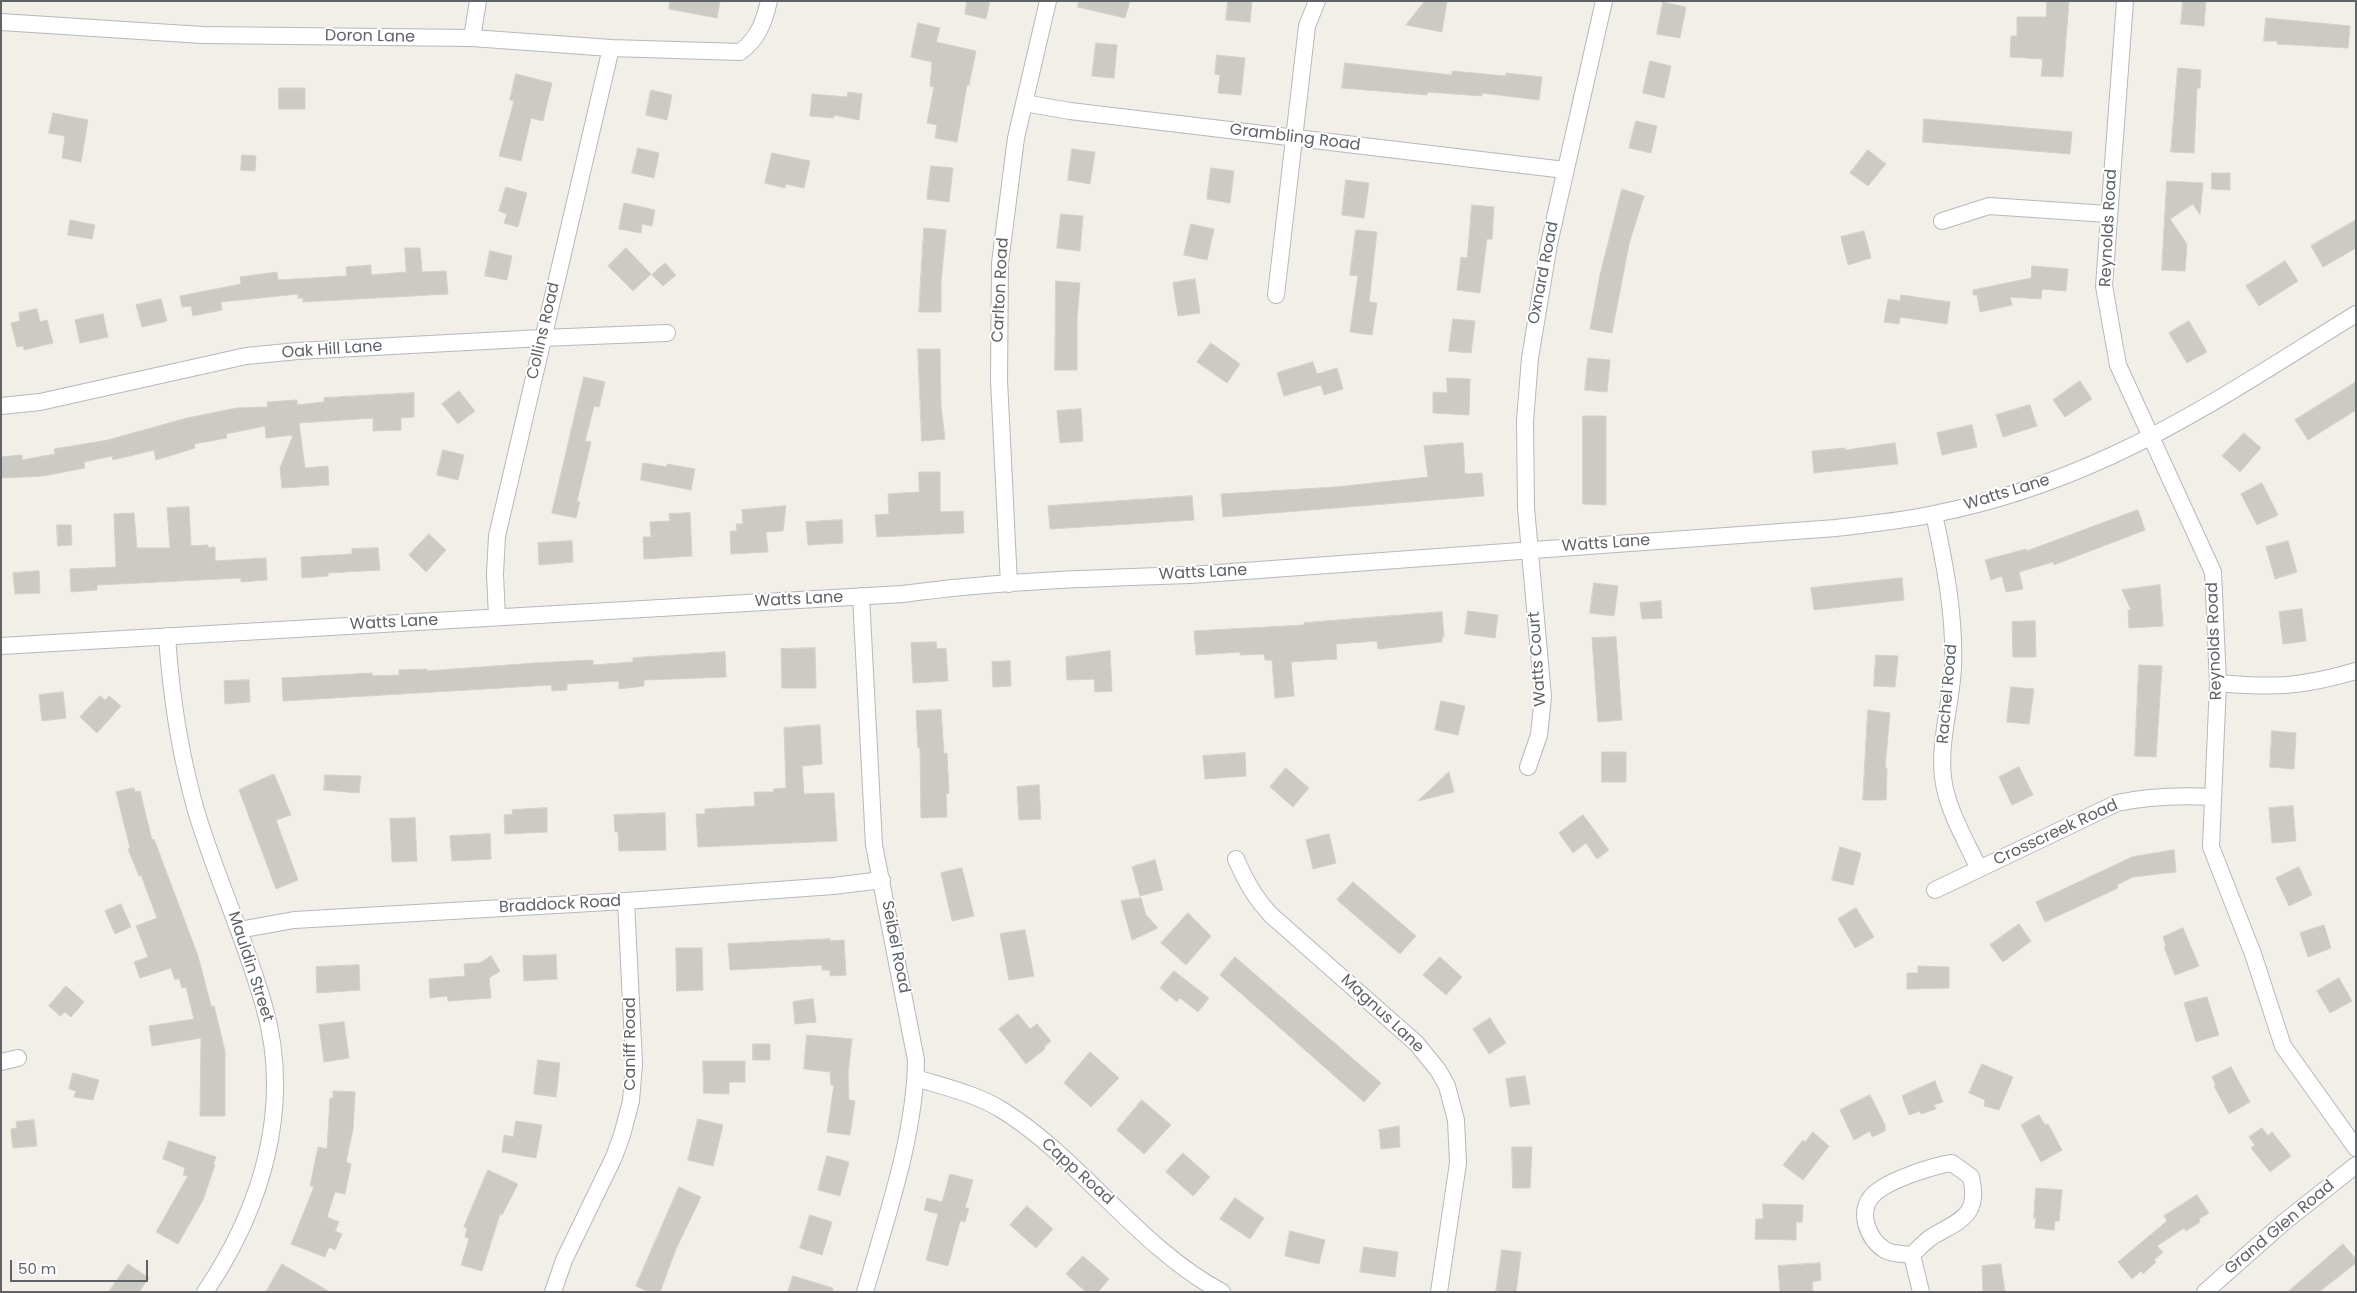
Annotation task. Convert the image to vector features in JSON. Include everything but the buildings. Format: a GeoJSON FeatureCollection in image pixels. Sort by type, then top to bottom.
{"type":"FeatureCollection","features":[{"type":"Feature","properties":{"kind":"street"},"geometry":{"type":"LineString","coordinates":[[472,38],[478,1]]}},
{"type":"Feature","properties":{"kind":"street","name":"Doron Lane"},"geometry":{"type":"LineString","coordinates":[[1,22],[202,35],[472,38],[611,48],[740,52],[751,42],[764,23],[769,1]]}},
{"type":"Feature","properties":{"kind":"street","name":"Carlton Road"},"geometry":{"type":"LineString","coordinates":[[1009,584],[999,380],[998,313],[1000,263],[1010,173],[1048,1]]}},
{"type":"Feature","properties":{"kind":"street"},"geometry":{"type":"LineString","coordinates":[[1276,295],[1307,26],[1317,1]]}},
{"type":"Feature","properties":{"kind":"street","name":"Oxnard Road"},"geometry":{"type":"LineString","coordinates":[[1530,550],[1526,508],[1525,421],[1530,358],[1538,301],[1565,170],[1604,1]]}},
{"type":"Feature","properties":{"kind":"street","name":"Reynolds Road"},"geometry":{"type":"LineString","coordinates":[[2125,1],[2104,286],[2118,365],[2213,572],[2218,683],[2211,847],[2253,954],[2283,1046],[2356,1148]]}},
{"type":"Feature","properties":{"kind":"street","name":"Collins Road"},"geometry":{"type":"LineString","coordinates":[[497,617],[494,574],[497,536],[611,48]]}},
{"type":"Feature","properties":{"kind":"street","name":"Grambling Road"},"geometry":{"type":"LineString","coordinates":[[1024,103],[1070,111],[1565,170]]}},
{"type":"Feature","properties":{"kind":"street"},"geometry":{"type":"LineString","coordinates":[[1942,222],[1989,206],[2108,214]]}},
{"type":"Feature","properties":{"kind":"street","name":"Watts Lane"},"geometry":{"type":"LineString","coordinates":[[1,646],[861,596],[1142,576],[1190,575],[1836,528],[1934,514],[2011,494],[2062,477],[2114,455],[2198,411],[2356,314]]}},
{"type":"Feature","properties":{"kind":"street","name":"Oak Hill Lane"},"geometry":{"type":"LineString","coordinates":[[1,406],[40,402],[246,356],[542,338],[668,333]]}},
{"type":"Feature","properties":{"kind":"street","name":"Rachel Road"},"geometry":{"type":"LineString","coordinates":[[1934,514],[1948,582],[1953,640],[1950,704],[1943,752],[1945,789],[1979,869]]}},
{"type":"Feature","properties":{"kind":"street","name":"Watts Court"},"geometry":{"type":"LineString","coordinates":[[1528,766],[1539,735],[1543,697],[1530,550]]}},
{"type":"Feature","properties":{"kind":"street","name":"Seibel Road"},"geometry":{"type":"LineString","coordinates":[[861,596],[874,845],[915,1050],[916,1078],[895,1188],[866,1292]]}},
{"type":"Feature","properties":{"kind":"street","name":"Mauldin Street"},"geometry":{"type":"LineString","coordinates":[[167,636],[170,686],[182,759],[198,815],[265,1008],[274,1058],[273,1120],[269,1148],[255,1200],[231,1250],[205,1292]]}},
{"type":"Feature","properties":{"kind":"street"},"geometry":{"type":"LineString","coordinates":[[2218,683],[2256,687],[2300,685],[2356,671]]}},
{"type":"Feature","properties":{"kind":"street","name":"Crosscreek Road"},"geometry":{"type":"LineString","coordinates":[[1935,890],[2117,803],[2141,798],[2176,795],[2213,797]]}},
{"type":"Feature","properties":{"kind":"street","name":"Magnus Lane"},"geometry":{"type":"LineString","coordinates":[[1236,859],[1249,888],[1262,906],[1416,1043],[1438,1070],[1447,1086],[1456,1120],[1458,1163],[1439,1292]]}},
{"type":"Feature","properties":{"kind":"street","name":"Braddock Road"},"geometry":{"type":"LineString","coordinates":[[239,930],[294,920],[626,901],[833,886],[882,880]]}},
{"type":"Feature","properties":{"kind":"street","name":"Caniff Road"},"geometry":{"type":"LineString","coordinates":[[553,1292],[564,1260],[614,1157],[631,1101],[634,1063],[626,901]]}},
{"type":"Feature","properties":{"kind":"street"},"geometry":{"type":"LineString","coordinates":[[1,1062],[18,1058]]}},
{"type":"Feature","properties":{"kind":"street","name":"Capp Road"},"geometry":{"type":"LineString","coordinates":[[916,1078],[959,1091],[1002,1110],[1038,1137],[1166,1252],[1222,1292]]}},
{"type":"Feature","properties":{"kind":"street"},"geometry":{"type":"LineString","coordinates":[[1952,1163],[1971,1177],[1976,1195],[1968,1213],[1952,1227],[1931,1238],[1912,1255],[1886,1251],[1868,1233],[1864,1214],[1873,1195],[1902,1179],[1936,1165],[1952,1163]]}},
{"type":"Feature","properties":{"kind":"street","name":"Grand Glen Road"},"geometry":{"type":"LineString","coordinates":[[2205,1292],[2283,1223],[2356,1165]]}},
{"type":"Feature","properties":{"kind":"street"},"geometry":{"type":"LineString","coordinates":[[1912,1255],[1921,1292]]}}]}
